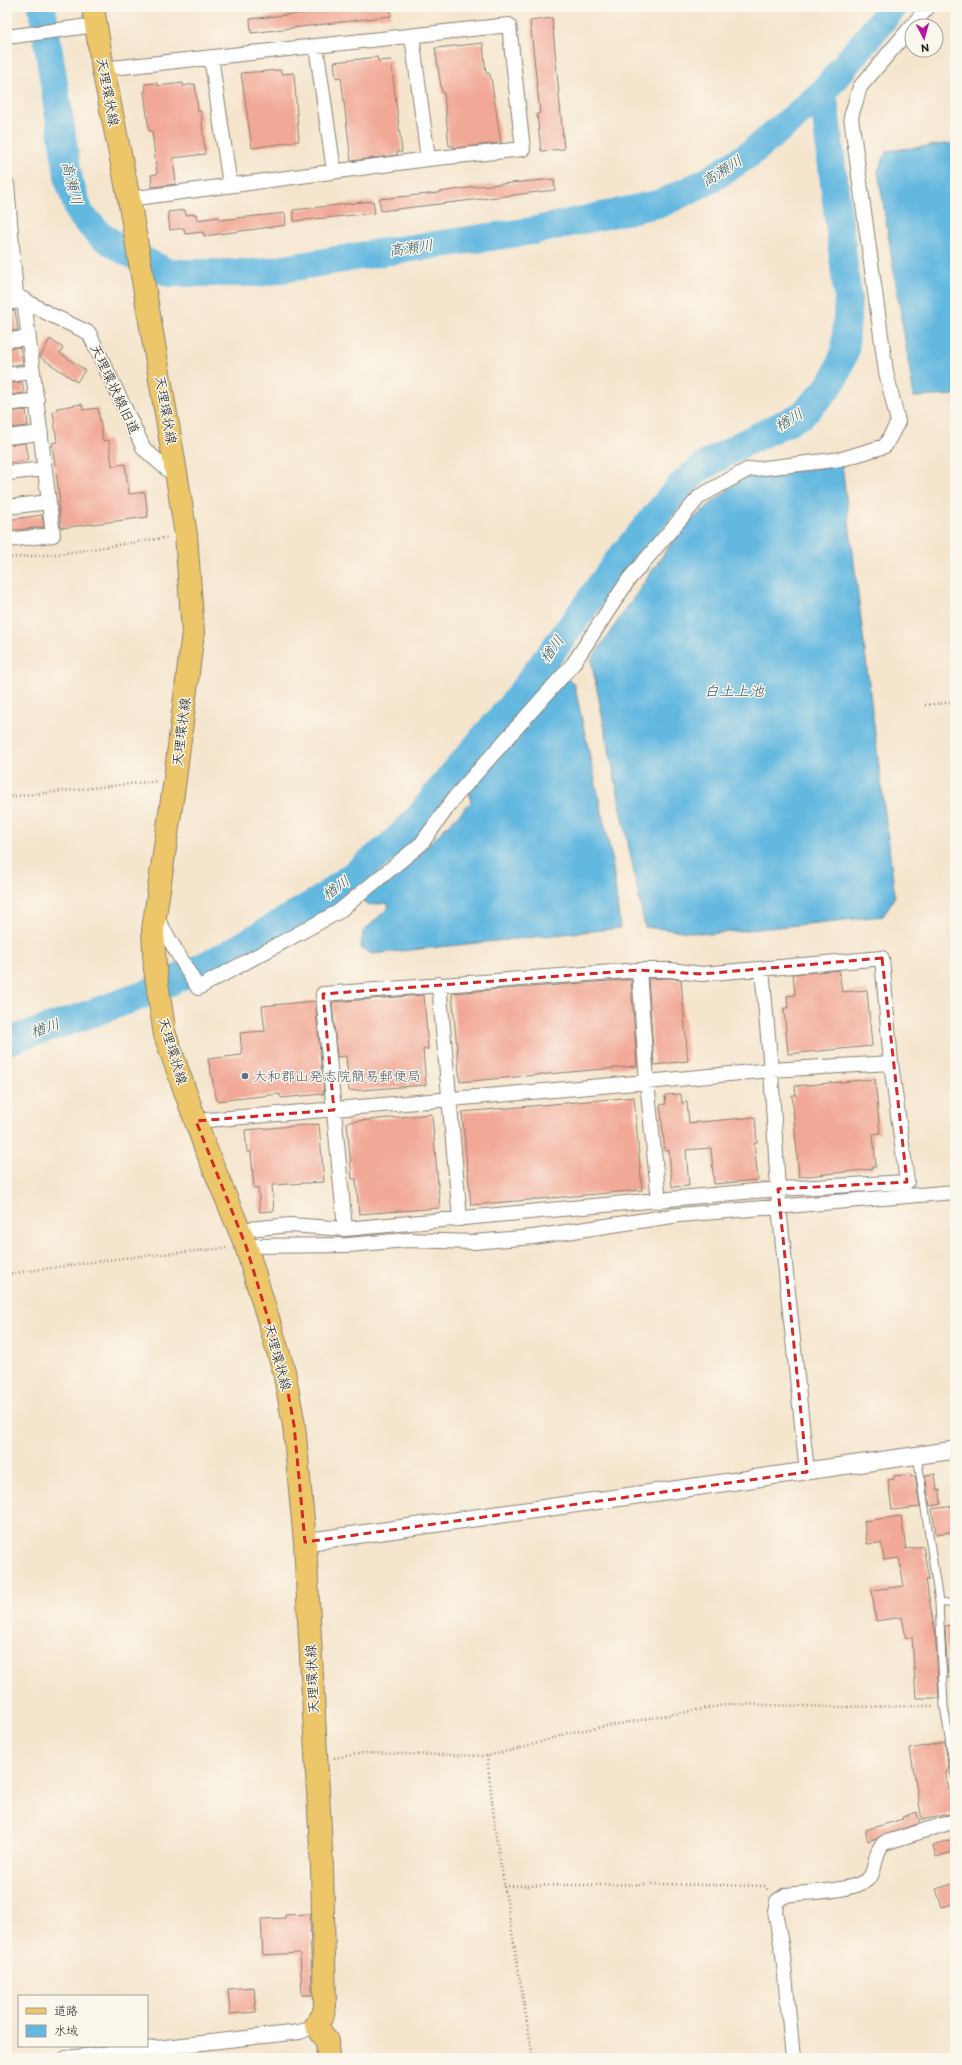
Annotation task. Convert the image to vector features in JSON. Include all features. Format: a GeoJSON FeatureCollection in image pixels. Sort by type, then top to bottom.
{"type":"FeatureCollection","features":[{"type":"Feature","properties":{"kind":"main road","name":"天理環状線"},"geometry":{"type":"LineString","coordinates":[[94,16],[102,69],[129,199],[177,478],[186,535],[193,632],[175,779],[153,930],[155,969],[165,1035],[196,1121],[243,1238],[284,1370],[294,1426],[305,1542],[322,1868],[325,2006],[323,2015],[316,2025]]}},
{"type":"Feature","properties":{"kind":"main road"},"geometry":{"type":"LineString","coordinates":[[316,2025],[327,2041],[328,2058]]}},
{"type":"Feature","properties":{"kind":"street"},"geometry":{"type":"LineString","coordinates":[[155,915],[198,988],[338,912],[421,844],[454,797],[573,664],[629,579],[700,496],[747,470],[842,459],[885,446],[898,422],[886,372],[851,117],[860,87],[928,7]]}},
{"type":"Feature","properties":{"kind":"street"},"geometry":{"type":"LineString","coordinates":[[7,37],[94,16]]}},
{"type":"Feature","properties":{"kind":"street"},"geometry":{"type":"LineString","coordinates":[[102,69],[509,25],[523,149],[428,159],[129,199]]}},
{"type":"Feature","properties":{"kind":"street"},"geometry":{"type":"LineString","coordinates":[[412,36],[428,159]]}},
{"type":"Feature","properties":{"kind":"street"},"geometry":{"type":"LineString","coordinates":[[316,46],[334,171]]}},
{"type":"Feature","properties":{"kind":"street"},"geometry":{"type":"LineString","coordinates":[[211,57],[230,185]]}},
{"type":"Feature","properties":{"kind":"street"},"geometry":{"type":"LineString","coordinates":[[7,184],[16,295],[24,300]]}},
{"type":"Feature","properties":{"kind":"street"},"geometry":{"type":"LineString","coordinates":[[7,303],[24,300]]}},
{"type":"Feature","properties":{"kind":"street"},"geometry":{"type":"LineString","coordinates":[[7,540],[53,535],[24,300]]}},
{"type":"Feature","properties":{"kind":"street","name":"天理環状線旧道"},"geometry":{"type":"LineString","coordinates":[[24,300],[89,333],[144,450],[177,478]]}},
{"type":"Feature","properties":{"kind":"street"},"geometry":{"type":"LineString","coordinates":[[7,340],[29,338]]}},
{"type":"Feature","properties":{"kind":"street"},"geometry":{"type":"LineString","coordinates":[[7,375],[33,372]]}},
{"type":"Feature","properties":{"kind":"street"},"geometry":{"type":"LineString","coordinates":[[7,404],[37,400]]}},
{"type":"Feature","properties":{"kind":"street"},"geometry":{"type":"LineString","coordinates":[[7,437],[41,433]]}},
{"type":"Feature","properties":{"kind":"street"},"geometry":{"type":"LineString","coordinates":[[7,473],[45,469]]}},
{"type":"Feature","properties":{"kind":"street"},"geometry":{"type":"LineString","coordinates":[[7,507],[49,502]]}},
{"type":"Feature","properties":{"kind":"street"},"geometry":{"type":"LineString","coordinates":[[243,1238],[290,1225],[345,1229],[778,1189],[907,1182],[891,1063],[882,958],[702,974],[670,970],[639,970],[323,994],[345,1229]]}},
{"type":"Feature","properties":{"kind":"street"},"geometry":{"type":"LineString","coordinates":[[762,969],[772,1070],[779,1208],[807,1472]]}},
{"type":"Feature","properties":{"kind":"street"},"geometry":{"type":"LineString","coordinates":[[639,970],[646,1082],[659,1201]]}},
{"type":"Feature","properties":{"kind":"street"},"geometry":{"type":"LineString","coordinates":[[439,984],[460,1219]]}},
{"type":"Feature","properties":{"kind":"street"},"geometry":{"type":"LineString","coordinates":[[196,1121],[334,1110],[448,1098],[772,1070],[891,1063]]}},
{"type":"Feature","properties":{"kind":"street"},"geometry":{"type":"LineString","coordinates":[[243,1238],[348,1245],[407,1240],[474,1242],[532,1237],[679,1215],[779,1208],[955,1192]]}},
{"type":"Feature","properties":{"kind":"street"},"geometry":{"type":"LineString","coordinates":[[305,1542],[955,1450]]}},
{"type":"Feature","properties":{"kind":"street"},"geometry":{"type":"LineString","coordinates":[[793,2058],[783,1955],[775,1911],[777,1901],[786,1895],[852,1887],[865,1881],[870,1876],[880,1847],[884,1843],[955,1821]]}},
{"type":"Feature","properties":{"kind":"street"},"geometry":{"type":"LineString","coordinates":[[66,2058],[300,2032],[316,2025]]}},
{"type":"Feature","properties":{"kind":"lane"},"geometry":{"type":"LineString","coordinates":[[917,1455],[939,1602],[944,1706],[955,1776]]}},
{"type":"Feature","properties":{"kind":"lane"},"geometry":{"type":"LineString","coordinates":[[939,1602],[955,1604]]}},
{"type":"Feature","properties":{"kind":"path"},"geometry":{"type":"LineString","coordinates":[[7,558],[59,554],[186,535]]}},
{"type":"Feature","properties":{"kind":"path"},"geometry":{"type":"LineString","coordinates":[[925,705],[955,702]]}},
{"type":"Feature","properties":{"kind":"path"},"geometry":{"type":"LineString","coordinates":[[7,796],[175,779]]}},
{"type":"Feature","properties":{"kind":"path"},"geometry":{"type":"LineString","coordinates":[[7,1274],[122,1258],[243,1238]]}},
{"type":"Feature","properties":{"kind":"path"},"geometry":{"type":"LineString","coordinates":[[316,1760],[362,1753],[487,1756],[526,1747],[568,1734],[730,1704],[837,1707],[944,1706]]}},
{"type":"Feature","properties":{"kind":"path"},"geometry":{"type":"LineString","coordinates":[[487,1756],[504,1886],[533,2058]]}},
{"type":"Feature","properties":{"kind":"path"},"geometry":{"type":"LineString","coordinates":[[504,1886],[648,1884],[765,1886],[777,1901]]}},
{"type":"Feature","properties":{"kind":"path"},"geometry":{"type":"LineString","coordinates":[[7,2049],[9,2058]]}},
{"type":"Feature","properties":{"kind":"highlighted area"},"geometry":{"type":"Polygon","coordinates":[[[882,958],[907,1182],[778,1189],[807,1472],[305,1542],[294,1425],[284,1371],[246,1246],[196,1121],[334,1110],[323,994],[639,970],[702,974],[882,958]]]}},
{"type":"Feature","properties":{"kind":"water"},"geometry":{"type":"Polygon","coordinates":[[[955,143],[955,395],[914,397],[878,171],[887,151],[955,143]]]}},
{"type":"Feature","properties":{"kind":"water","name":"白土上池"},"geometry":{"type":"Polygon","coordinates":[[[842,465],[895,896],[883,916],[710,934],[645,927],[591,660],[681,529],[742,478],[842,465]]]}},
{"type":"Feature","properties":{"kind":"water"},"geometry":{"type":"Polygon","coordinates":[[[562,676],[574,683],[612,859],[620,928],[372,954],[361,948],[363,932],[389,907],[387,903],[368,905],[362,898],[413,860],[471,802],[469,788],[562,676]]]}},
{"type":"Feature","properties":{"kind":"building"},"geometry":{"type":"Polygon","coordinates":[[[354,7],[391,7],[391,16],[251,33],[250,19],[354,7]]]}},
{"type":"Feature","properties":{"kind":"building"},"geometry":{"type":"Polygon","coordinates":[[[552,18],[564,149],[541,151],[537,114],[540,113],[530,21],[552,18]]]}},
{"type":"Feature","properties":{"kind":"building"},"geometry":{"type":"Polygon","coordinates":[[[483,43],[486,74],[489,73],[491,78],[501,143],[454,148],[454,146],[449,146],[444,93],[442,93],[435,48],[483,43]]]}},
{"type":"Feature","properties":{"kind":"building"},"geometry":{"type":"Polygon","coordinates":[[[377,57],[378,61],[391,60],[402,152],[397,152],[397,155],[351,161],[341,77],[336,78],[334,62],[377,57]]]}},
{"type":"Feature","properties":{"kind":"building"},"geometry":{"type":"Polygon","coordinates":[[[281,70],[281,74],[294,73],[299,141],[252,148],[241,73],[281,70]]]}},
{"type":"Feature","properties":{"kind":"building"},"geometry":{"type":"Polygon","coordinates":[[[157,83],[158,86],[183,83],[183,86],[195,84],[198,112],[201,111],[205,154],[173,158],[176,184],[152,187],[151,175],[157,174],[152,131],[149,131],[144,91],[146,91],[145,84],[157,83]]]}},
{"type":"Feature","properties":{"kind":"building"},"geometry":{"type":"Polygon","coordinates":[[[554,179],[555,190],[381,211],[379,199],[439,193],[469,187],[554,179]]]}},
{"type":"Feature","properties":{"kind":"building"},"geometry":{"type":"Polygon","coordinates":[[[373,201],[375,213],[294,221],[293,210],[373,201]]]}},
{"type":"Feature","properties":{"kind":"building"},"geometry":{"type":"Polygon","coordinates":[[[185,210],[186,215],[196,214],[197,220],[219,217],[219,220],[285,213],[286,225],[204,236],[203,232],[185,234],[184,228],[170,230],[168,212],[185,210]]]}},
{"type":"Feature","properties":{"kind":"building"},"geometry":{"type":"Polygon","coordinates":[[[15,310],[18,330],[7,331],[7,311],[15,310]]]}},
{"type":"Feature","properties":{"kind":"building"},"geometry":{"type":"Polygon","coordinates":[[[50,339],[63,348],[60,353],[85,370],[77,382],[40,357],[50,339]]]}},
{"type":"Feature","properties":{"kind":"building"},"geometry":{"type":"Polygon","coordinates":[[[20,347],[23,364],[7,366],[7,348],[20,347]]]}},
{"type":"Feature","properties":{"kind":"building"},"geometry":{"type":"Polygon","coordinates":[[[22,382],[24,393],[7,395],[7,383],[22,382]]]}},
{"type":"Feature","properties":{"kind":"building"},"geometry":{"type":"Polygon","coordinates":[[[82,404],[83,410],[98,408],[103,441],[109,440],[112,466],[125,464],[129,494],[145,492],[148,517],[61,528],[58,502],[60,502],[52,443],[57,442],[53,412],[57,411],[57,408],[82,404]]]}},
{"type":"Feature","properties":{"kind":"building"},"geometry":{"type":"Polygon","coordinates":[[[26,410],[28,426],[7,428],[7,412],[26,410]]]}},
{"type":"Feature","properties":{"kind":"building"},"geometry":{"type":"Polygon","coordinates":[[[25,443],[28,460],[7,463],[7,445],[25,443]]]}},
{"type":"Feature","properties":{"kind":"building"},"geometry":{"type":"Polygon","coordinates":[[[42,515],[44,527],[7,531],[7,520],[42,515]]]}},
{"type":"Feature","properties":{"kind":"building"},"geometry":{"type":"Polygon","coordinates":[[[839,970],[842,992],[867,990],[872,1046],[788,1054],[784,1008],[788,1008],[787,996],[795,995],[793,974],[839,970]]]}},
{"type":"Feature","properties":{"kind":"building"},"geometry":{"type":"Polygon","coordinates":[[[669,978],[681,980],[688,1061],[654,1065],[648,979],[669,978]]]}},
{"type":"Feature","properties":{"kind":"building"},"geometry":{"type":"Polygon","coordinates":[[[631,980],[637,1066],[460,1082],[452,993],[631,980]]]}},
{"type":"Feature","properties":{"kind":"building"},"geometry":{"type":"Polygon","coordinates":[[[424,995],[428,1049],[423,1049],[426,1085],[349,1091],[346,1056],[337,1057],[332,1002],[424,995]]]}},
{"type":"Feature","properties":{"kind":"building"},"geometry":{"type":"Polygon","coordinates":[[[315,1001],[324,1094],[281,1098],[280,1094],[217,1101],[208,1059],[242,1055],[240,1033],[265,1031],[262,1006],[315,1001]]]}},
{"type":"Feature","properties":{"kind":"building"},"geometry":{"type":"Polygon","coordinates":[[[875,1079],[880,1133],[873,1134],[876,1167],[872,1167],[872,1169],[799,1177],[792,1095],[796,1095],[795,1086],[875,1079]]]}},
{"type":"Feature","properties":{"kind":"building"},"geometry":{"type":"Polygon","coordinates":[[[681,1094],[682,1103],[687,1102],[689,1123],[755,1117],[757,1143],[754,1143],[758,1180],[714,1184],[711,1148],[686,1150],[689,1186],[672,1187],[669,1150],[665,1151],[660,1105],[666,1104],[665,1095],[681,1094]]]}},
{"type":"Feature","properties":{"kind":"building"},"geometry":{"type":"Polygon","coordinates":[[[634,1097],[642,1190],[471,1205],[462,1112],[634,1097]]]}},
{"type":"Feature","properties":{"kind":"building"},"geometry":{"type":"Polygon","coordinates":[[[432,1114],[440,1208],[359,1214],[356,1179],[352,1179],[347,1122],[432,1114]]]}},
{"type":"Feature","properties":{"kind":"building"},"geometry":{"type":"Polygon","coordinates":[[[319,1124],[324,1182],[272,1185],[274,1211],[260,1212],[258,1188],[254,1189],[251,1152],[247,1152],[245,1130],[319,1124]]]}},
{"type":"Feature","properties":{"kind":"building"},"geometry":{"type":"Polygon","coordinates":[[[911,1474],[911,1477],[915,1476],[920,1507],[892,1510],[888,1480],[894,1479],[894,1476],[911,1474]]]}},
{"type":"Feature","properties":{"kind":"building"},"geometry":{"type":"Polygon","coordinates":[[[935,1474],[937,1490],[940,1490],[941,1504],[930,1506],[925,1475],[935,1474]]]}},
{"type":"Feature","properties":{"kind":"building"},"geometry":{"type":"Polygon","coordinates":[[[955,1506],[955,1531],[936,1534],[932,1509],[955,1506]]]}},
{"type":"Feature","properties":{"kind":"building"},"geometry":{"type":"Polygon","coordinates":[[[901,1516],[906,1549],[923,1546],[929,1580],[926,1580],[935,1627],[939,1698],[916,1698],[912,1637],[906,1638],[902,1617],[876,1621],[872,1590],[904,1586],[899,1558],[884,1560],[881,1543],[867,1544],[864,1521],[901,1516]]]}},
{"type":"Feature","properties":{"kind":"building"},"geometry":{"type":"Polygon","coordinates":[[[955,1625],[955,1677],[948,1678],[945,1626],[955,1625]]]}},
{"type":"Feature","properties":{"kind":"building"},"geometry":{"type":"Polygon","coordinates":[[[945,1742],[949,1771],[947,1771],[946,1774],[953,1813],[922,1820],[910,1749],[945,1742]]]}},
{"type":"Feature","properties":{"kind":"building"},"geometry":{"type":"Polygon","coordinates":[[[917,1812],[920,1823],[868,1841],[865,1830],[903,1819],[902,1817],[917,1812]]]}},
{"type":"Feature","properties":{"kind":"building"},"geometry":{"type":"Polygon","coordinates":[[[955,1838],[955,1851],[936,1857],[933,1846],[955,1838]]]}},
{"type":"Feature","properties":{"kind":"building"},"geometry":{"type":"Polygon","coordinates":[[[955,1883],[955,1903],[942,1907],[936,1889],[955,1883]]]}},
{"type":"Feature","properties":{"kind":"building"},"geometry":{"type":"Polygon","coordinates":[[[310,1914],[312,1995],[302,1995],[300,1953],[263,1955],[261,1919],[285,1918],[285,1915],[310,1914]]]}},
{"type":"Feature","properties":{"kind":"building"},"geometry":{"type":"Polygon","coordinates":[[[254,1987],[256,2012],[230,2014],[228,1989],[254,1987]]]}},
{"type":"Feature","properties":{"kind":"waterway","name":"高瀬川"},"geometry":{"type":"LineString","coordinates":[[42,7],[69,181],[80,214],[100,235],[123,250],[169,273],[259,273],[384,252],[532,231],[662,203],[708,181],[751,153],[792,119],[823,92],[893,7]]}},
{"type":"Feature","properties":{"kind":"waterway","name":"楢川"},"geometry":{"type":"LineString","coordinates":[[7,1041],[64,1023],[143,995],[228,954],[321,899],[365,866],[391,845],[418,818],[446,782],[514,702],[616,563],[680,486],[702,467],[744,443],[802,415],[826,390],[835,377],[845,351],[848,299],[823,92]]}},
{"type":"Feature","properties":{"kind":"place","name":"大和郡山発志院簡易郵便局"},"geometry":{"type":"Point","coordinates":[245,1076]}}]}
